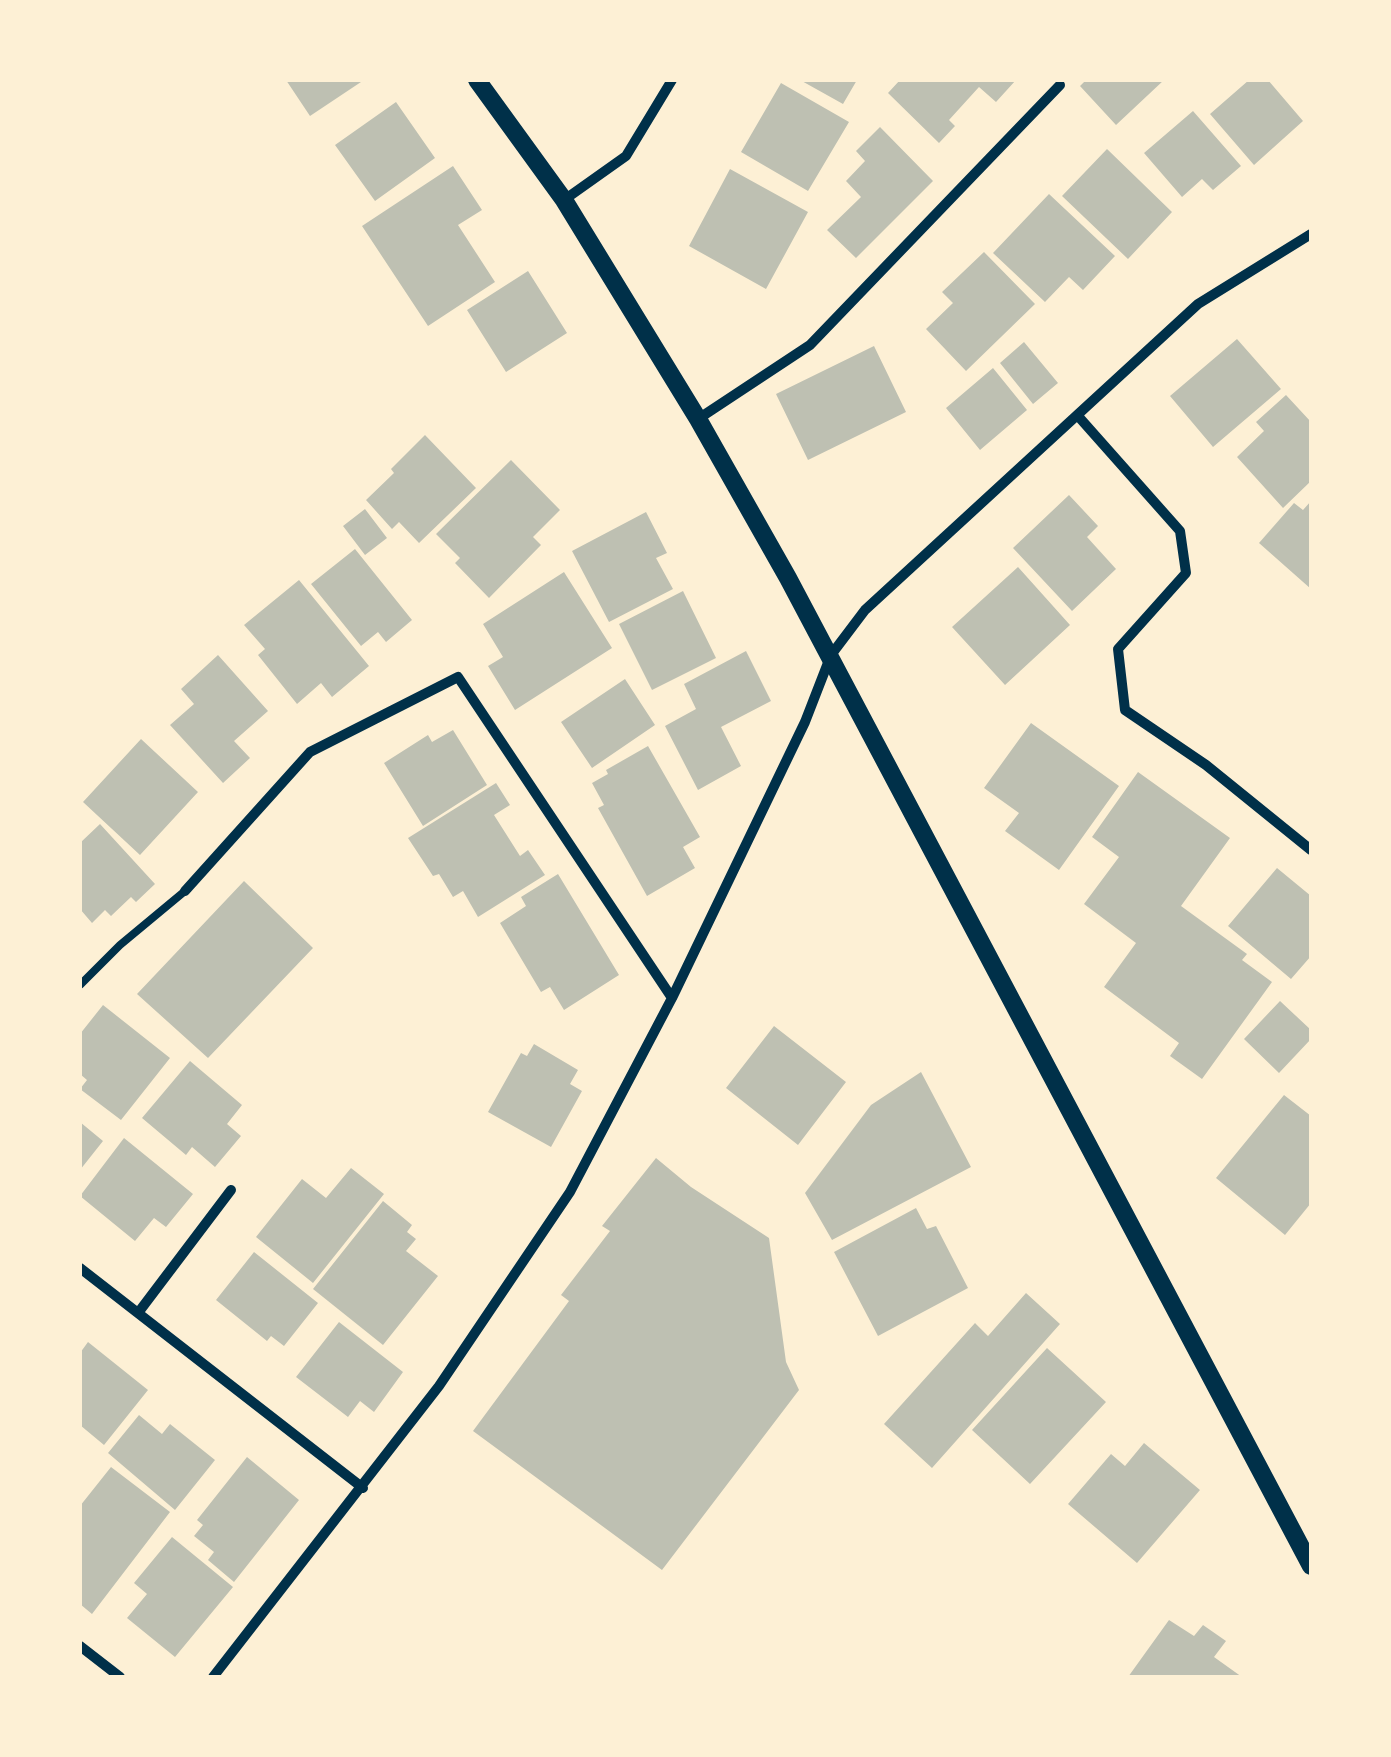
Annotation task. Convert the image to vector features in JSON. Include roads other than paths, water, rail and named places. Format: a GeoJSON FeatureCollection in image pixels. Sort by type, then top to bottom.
{"type":"FeatureCollection","features":[{"type":"Feature","properties":{"kind":"street"},"geometry":{"type":"LineString","coordinates":[[477,80],[564,200],[698,419],[831,655],[1311,1566]]}},
{"type":"Feature","properties":{"kind":"street"},"geometry":{"type":"LineString","coordinates":[[564,200],[626,156],[672,80]]}},
{"type":"Feature","properties":{"kind":"street"},"geometry":{"type":"LineString","coordinates":[[698,419],[810,345],[1060,86]]}},
{"type":"Feature","properties":{"kind":"street"},"geometry":{"type":"LineString","coordinates":[[214,1677],[439,1386],[570,1192],[672,998],[805,722],[831,655],[866,610],[1198,304],[1311,234]]}},
{"type":"Feature","properties":{"kind":"street"},"geometry":{"type":"LineString","coordinates":[[1078,416],[1180,531],[1186,573],[1118,649],[1125,710],[1206,765],[1311,850]]}},
{"type":"Feature","properties":{"kind":"street"},"geometry":{"type":"LineString","coordinates":[[185,891],[310,752],[458,677],[672,998]]}},
{"type":"Feature","properties":{"kind":"street"},"geometry":{"type":"LineString","coordinates":[[138,1313],[231,1190]]}},
{"type":"Feature","properties":{"kind":"street"},"geometry":{"type":"LineString","coordinates":[[80,1268],[363,1488]]}},
{"type":"Feature","properties":{"kind":"street"},"geometry":{"type":"LineString","coordinates":[[80,1646],[120,1677]]}},
{"type":"Feature","properties":{"kind":"lane"},"geometry":{"type":"LineString","coordinates":[[80,984],[185,891]]}}]}
